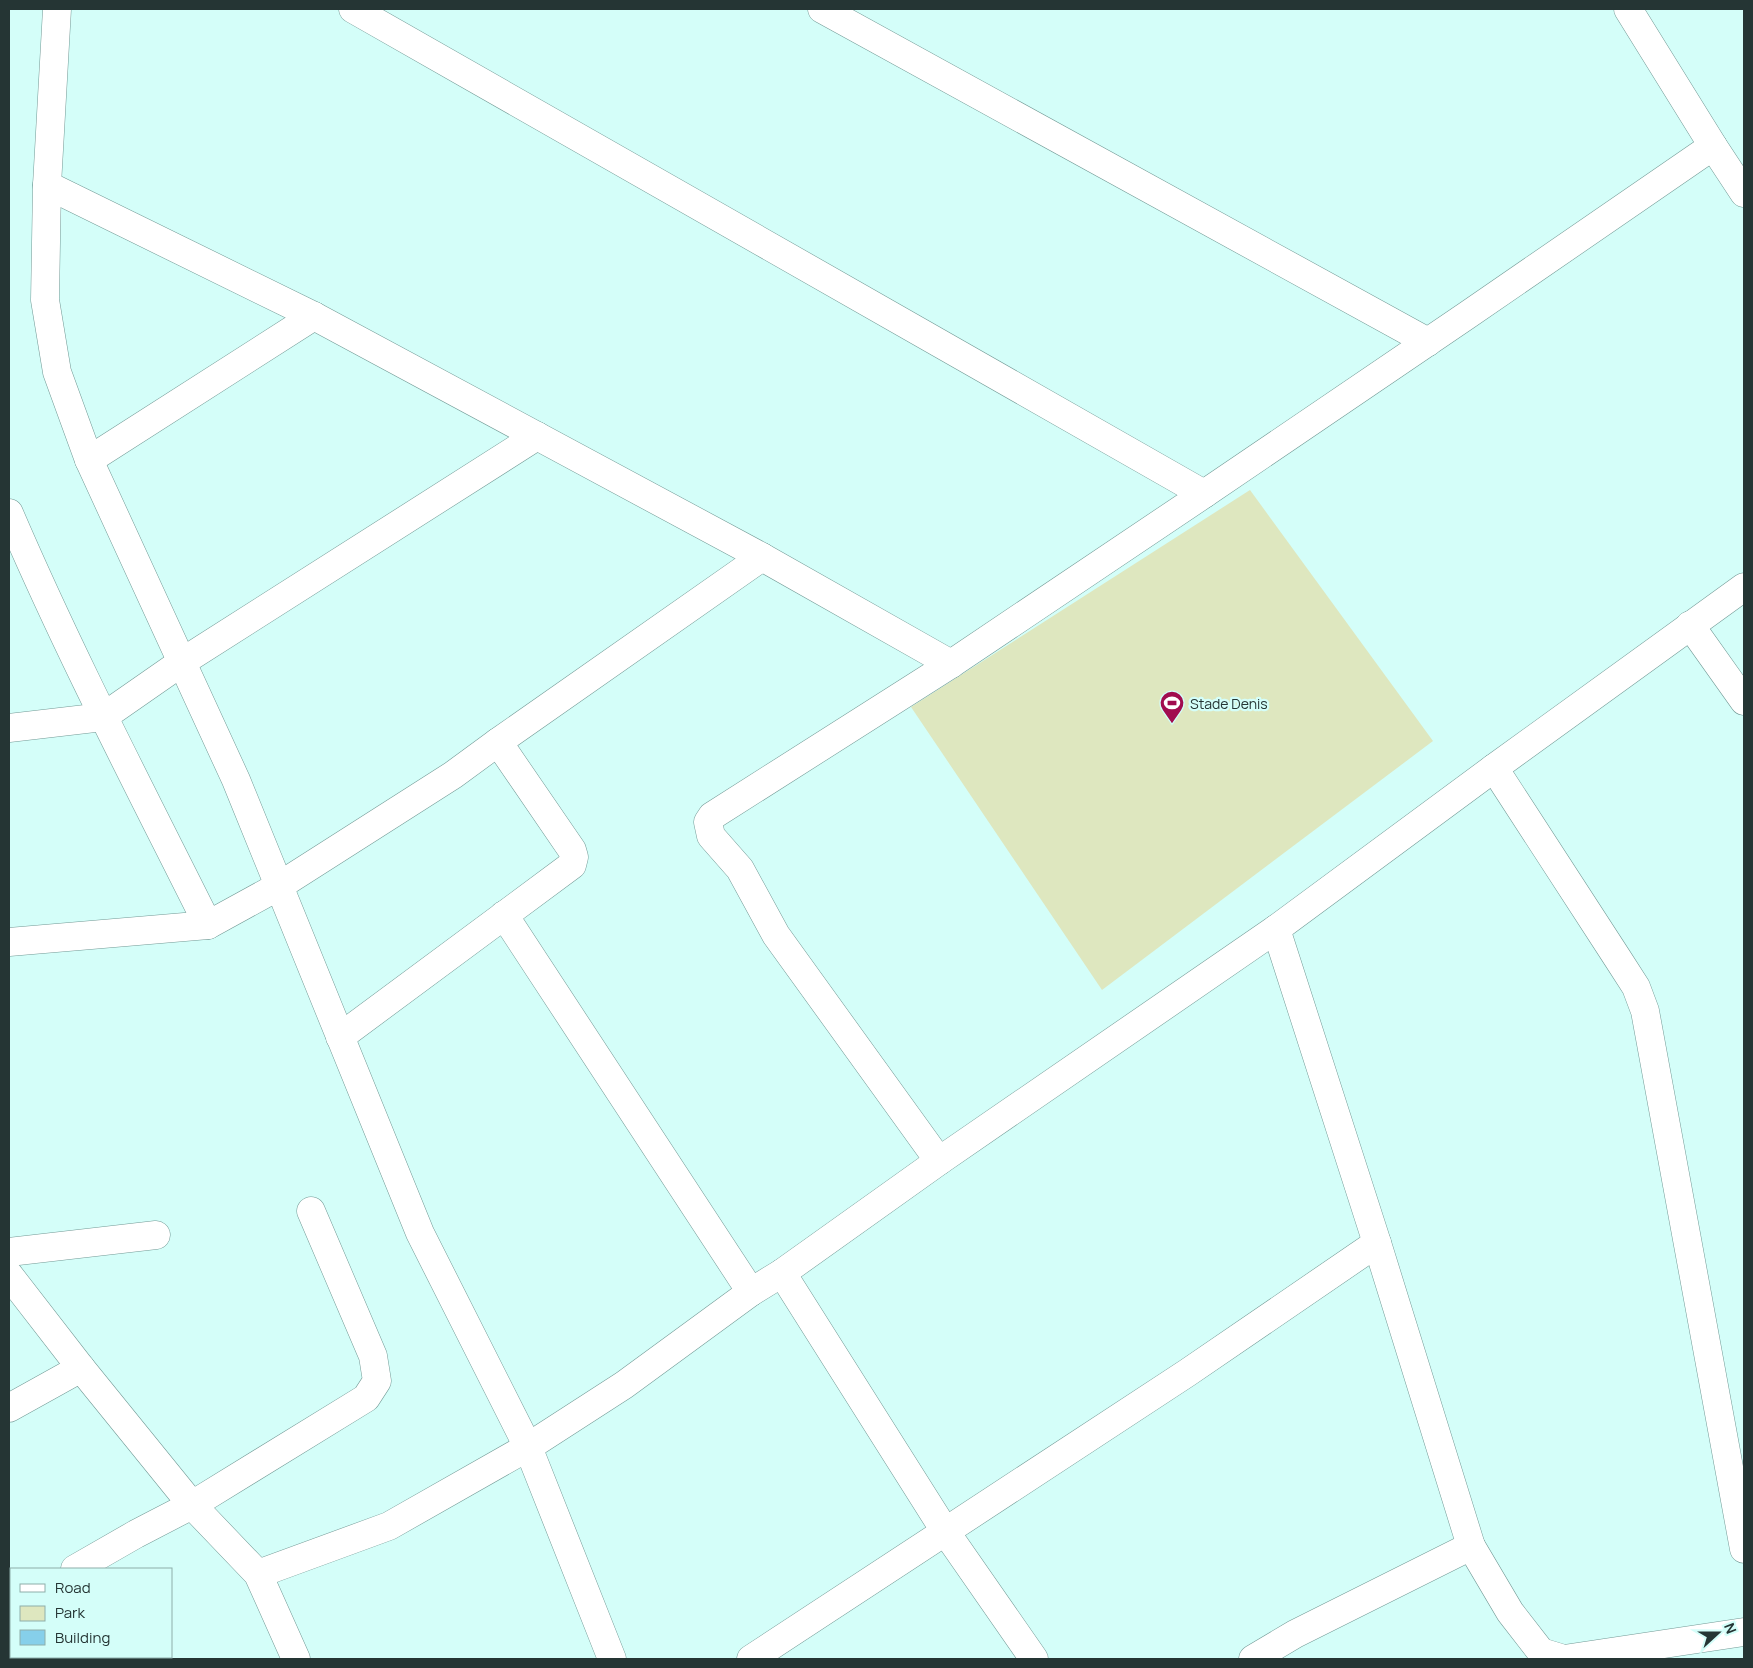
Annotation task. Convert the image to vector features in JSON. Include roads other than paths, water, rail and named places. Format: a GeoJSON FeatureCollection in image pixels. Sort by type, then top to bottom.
{"type":"FeatureCollection","features":[{"type":"Feature","properties":{"kind":"street"},"geometry":{"type":"LineString","coordinates":[[58,9],[47,185],[45,300],[57,372],[89,460],[236,780],[420,1233],[528,1446],[612,1659]]}},
{"type":"Feature","properties":{"kind":"street"},"geometry":{"type":"LineString","coordinates":[[353,9],[1204,494]]}},
{"type":"Feature","properties":{"kind":"street"},"geometry":{"type":"LineString","coordinates":[[822,9],[1428,342]]}},
{"type":"Feature","properties":{"kind":"street"},"geometry":{"type":"LineString","coordinates":[[1628,9],[1744,193]]}},
{"type":"Feature","properties":{"kind":"street"},"geometry":{"type":"LineString","coordinates":[[940,1161],[776,935],[740,869],[711,836],[708,822],[712,816],[951,664],[1428,342],[1713,146]]}},
{"type":"Feature","properties":{"kind":"street"},"geometry":{"type":"LineString","coordinates":[[47,185],[314,316],[762,557],[951,664]]}},
{"type":"Feature","properties":{"kind":"street"},"geometry":{"type":"LineString","coordinates":[[89,460],[314,316]]}},
{"type":"Feature","properties":{"kind":"street"},"geometry":{"type":"LineString","coordinates":[[9,728],[104,717],[182,662],[537,436]]}},
{"type":"Feature","properties":{"kind":"street"},"geometry":{"type":"LineString","coordinates":[[9,513],[20,565],[104,717],[208,925]]}},
{"type":"Feature","properties":{"kind":"street"},"geometry":{"type":"LineString","coordinates":[[9,942],[208,925],[279,886],[454,775],[498,742],[762,557]]}},
{"type":"Feature","properties":{"kind":"street"},"geometry":{"type":"LineString","coordinates":[[258,1574],[390,1526],[528,1446],[624,1384],[751,1292],[782,1273],[940,1161],[1276,929],[1744,587]]}},
{"type":"Feature","properties":{"kind":"street"},"geometry":{"type":"LineString","coordinates":[[1690,625],[1744,701]]}},
{"type":"Feature","properties":{"kind":"street"},"geometry":{"type":"LineString","coordinates":[[340,1037],[572,865],[574,857],[572,850],[498,742]]}},
{"type":"Feature","properties":{"kind":"street"},"geometry":{"type":"LineString","coordinates":[[1494,768],[1636,987],[1645,1011],[1744,1549]]}},
{"type":"Feature","properties":{"kind":"street"},"geometry":{"type":"LineString","coordinates":[[504,915],[751,1292]]}},
{"type":"Feature","properties":{"kind":"street"},"geometry":{"type":"LineString","coordinates":[[1276,929],[1378,1243],[1471,1546],[1510,1612],[1541,1652],[1564,1658],[1744,1632]]}},
{"type":"Feature","properties":{"kind":"street"},"geometry":{"type":"LineString","coordinates":[[77,1568],[192,1505],[366,1398],[376,1381],[374,1356],[311,1212]]}},
{"type":"Feature","properties":{"kind":"street"},"geometry":{"type":"LineString","coordinates":[[9,1252],[156,1235]]}},
{"type":"Feature","properties":{"kind":"street"},"geometry":{"type":"LineString","coordinates":[[751,1659],[1179,1378],[1378,1243]]}},
{"type":"Feature","properties":{"kind":"street"},"geometry":{"type":"LineString","coordinates":[[782,1273],[945,1531],[1034,1659]]}},
{"type":"Feature","properties":{"kind":"street"},"geometry":{"type":"LineString","coordinates":[[9,1276],[192,1505],[258,1574],[296,1659]]}},
{"type":"Feature","properties":{"kind":"street"},"geometry":{"type":"LineString","coordinates":[[9,1408],[81,1368]]}},
{"type":"Feature","properties":{"kind":"street"},"geometry":{"type":"LineString","coordinates":[[1253,1659],[1295,1634],[1471,1546]]}},
{"type":"Feature","properties":{"kind":"place","name":"Stade Denis"},"geometry":{"type":"Point","coordinates":[1172,724]}}]}
